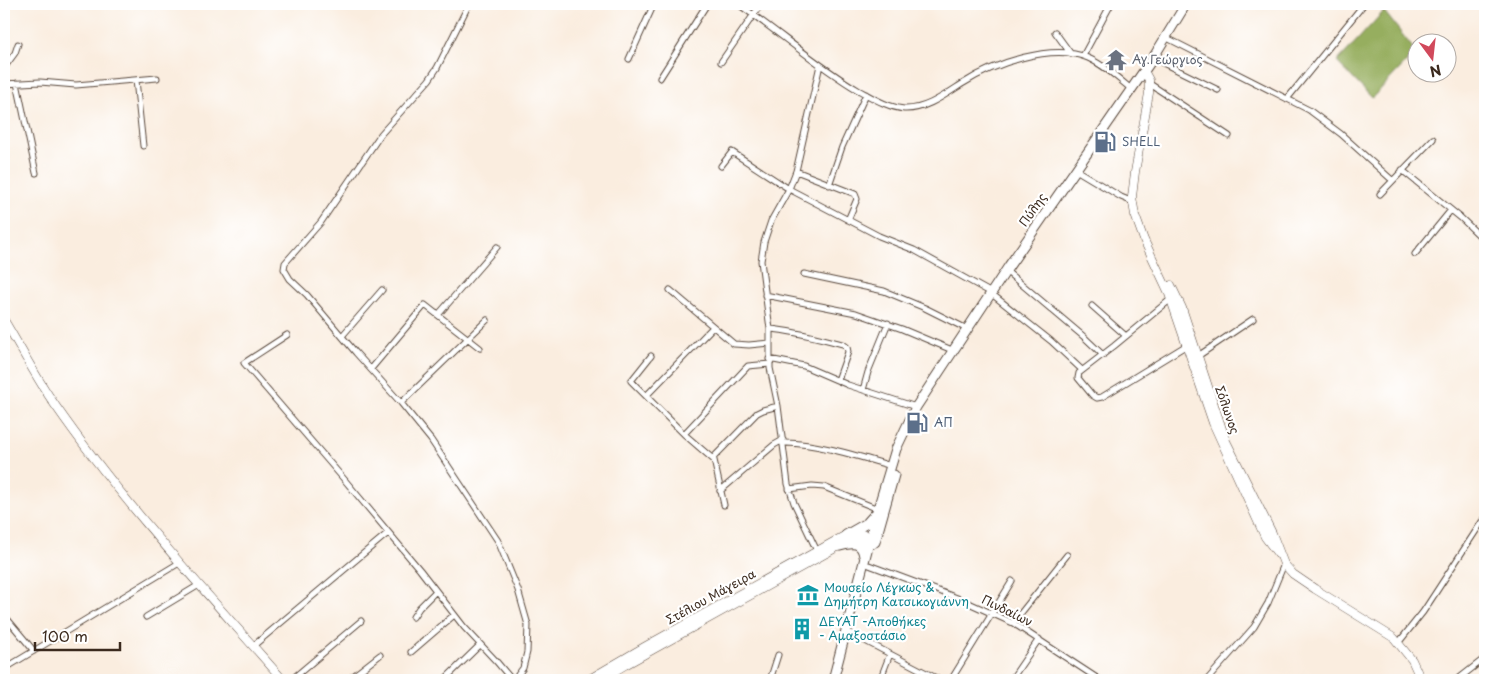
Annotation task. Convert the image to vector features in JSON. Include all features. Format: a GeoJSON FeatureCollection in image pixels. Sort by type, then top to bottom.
{"type":"FeatureCollection","features":[{"type":"Feature","properties":{"kind":"main road","name":"Πύλης"},"geometry":{"type":"LineString","coordinates":[[873,541],[877,510],[898,443],[916,407],[952,350],[1154,58],[1186,4]]}},
{"type":"Feature","properties":{"kind":"main road"},"geometry":{"type":"LineString","coordinates":[[1144,71],[1150,84]]}},
{"type":"Feature","properties":{"kind":"main road","name":"Σόλωνος"},"geometry":{"type":"LineString","coordinates":[[1150,84],[1135,172],[1133,202],[1135,215],[1140,230],[1161,272],[1221,444],[1265,537],[1284,564],[1293,574],[1315,590],[1378,627],[1399,642],[1412,660],[1421,680]]}},
{"type":"Feature","properties":{"kind":"main road","name":"Σόλωνος"},"geometry":{"type":"LineString","coordinates":[[1161,272],[1169,281],[1182,308],[1226,441],[1272,533],[1278,554]]}},
{"type":"Feature","properties":{"kind":"main road"},"geometry":{"type":"LineString","coordinates":[[4,320],[49,396],[64,417],[179,563],[283,680]]}},
{"type":"Feature","properties":{"kind":"main road","name":"Πύλης"},"geometry":{"type":"LineString","coordinates":[[838,680],[867,562],[903,444],[904,432]]}},
{"type":"Feature","properties":{"kind":"main road"},"geometry":{"type":"LineString","coordinates":[[846,535],[867,522],[877,510]]}},
{"type":"Feature","properties":{"kind":"main road"},"geometry":{"type":"LineString","coordinates":[[846,535],[859,533],[873,541]]}},
{"type":"Feature","properties":{"kind":"main road","name":"Στέλιου Μάγειρα"},"geometry":{"type":"LineString","coordinates":[[588,680],[846,535]]}},
{"type":"Feature","properties":{"kind":"main road","name":"Στέλιου Μάγειρα"},"geometry":{"type":"LineString","coordinates":[[600,680],[840,546],[854,540],[873,541]]}},
{"type":"Feature","properties":{"kind":"main road"},"geometry":{"type":"LineString","coordinates":[[840,546],[852,544],[859,546],[863,550],[867,562]]}},
{"type":"Feature","properties":{"kind":"main road","name":"Πύλης"},"geometry":{"type":"LineString","coordinates":[[833,680],[849,632]]}},
{"type":"Feature","properties":{"kind":"street"},"geometry":{"type":"LineString","coordinates":[[287,335],[244,363],[343,478],[454,615],[513,680],[523,668],[529,636],[523,603],[501,546],[441,453],[402,403],[285,272],[285,263],[321,222],[381,134],[429,80],[469,4]]}},
{"type":"Feature","properties":{"kind":"street"},"geometry":{"type":"LineString","coordinates":[[629,60],[654,4]]}},
{"type":"Feature","properties":{"kind":"street"},"geometry":{"type":"LineString","coordinates":[[660,78],[707,4]]}},
{"type":"Feature","properties":{"kind":"street"},"geometry":{"type":"LineString","coordinates":[[738,4],[820,65],[866,94],[892,106],[914,108],[930,103],[976,76],[1001,64],[1037,55],[1071,54],[1083,56],[1095,62],[1131,89]]}},
{"type":"Feature","properties":{"kind":"street"},"geometry":{"type":"LineString","coordinates":[[721,62],[752,14],[761,4]]}},
{"type":"Feature","properties":{"kind":"street"},"geometry":{"type":"LineString","coordinates":[[1083,56],[1111,4]]}},
{"type":"Feature","properties":{"kind":"street"},"geometry":{"type":"LineString","coordinates":[[1287,99],[1364,4]]}},
{"type":"Feature","properties":{"kind":"street"},"geometry":{"type":"LineString","coordinates":[[1055,32],[1071,54]]}},
{"type":"Feature","properties":{"kind":"street"},"geometry":{"type":"LineString","coordinates":[[1167,38],[1321,118],[1392,180]]}},
{"type":"Feature","properties":{"kind":"street"},"geometry":{"type":"LineString","coordinates":[[4,68],[15,53],[18,44]]}},
{"type":"Feature","properties":{"kind":"street"},"geometry":{"type":"LineString","coordinates":[[1154,58],[1218,90]]}},
{"type":"Feature","properties":{"kind":"street"},"geometry":{"type":"LineString","coordinates":[[817,551],[789,489],[770,361],[770,329],[761,261],[765,238],[776,209],[789,189],[796,171],[820,65]]}},
{"type":"Feature","properties":{"kind":"street"},"geometry":{"type":"LineString","coordinates":[[4,84],[40,82],[76,85],[157,78]]}},
{"type":"Feature","properties":{"kind":"street"},"geometry":{"type":"LineString","coordinates":[[136,80],[143,146]]}},
{"type":"Feature","properties":{"kind":"street"},"geometry":{"type":"LineString","coordinates":[[17,84],[36,173]]}},
{"type":"Feature","properties":{"kind":"street"},"geometry":{"type":"LineString","coordinates":[[1150,84],[1229,136]]}},
{"type":"Feature","properties":{"kind":"street"},"geometry":{"type":"LineString","coordinates":[[829,184],[842,147],[866,94]]}},
{"type":"Feature","properties":{"kind":"street"},"geometry":{"type":"LineString","coordinates":[[1380,194],[1433,139]]}},
{"type":"Feature","properties":{"kind":"street"},"geometry":{"type":"LineString","coordinates":[[721,166],[732,152],[789,189],[879,236],[914,250],[991,294],[1051,341],[1082,370]]}},
{"type":"Feature","properties":{"kind":"street"},"geometry":{"type":"LineString","coordinates":[[1076,170],[1121,197],[1133,202]]}},
{"type":"Feature","properties":{"kind":"street"},"geometry":{"type":"LineString","coordinates":[[1402,170],[1485,241]]}},
{"type":"Feature","properties":{"kind":"street"},"geometry":{"type":"LineString","coordinates":[[796,171],[855,194],[856,197],[848,220]]}},
{"type":"Feature","properties":{"kind":"street"},"geometry":{"type":"LineString","coordinates":[[1415,254],[1451,210]]}},
{"type":"Feature","properties":{"kind":"street"},"geometry":{"type":"LineString","coordinates":[[438,315],[497,246]]}},
{"type":"Feature","properties":{"kind":"street"},"geometry":{"type":"LineString","coordinates":[[1006,271],[1103,355]]}},
{"type":"Feature","properties":{"kind":"street"},"geometry":{"type":"LineString","coordinates":[[804,274],[884,291],[925,308],[967,329]]}},
{"type":"Feature","properties":{"kind":"street"},"geometry":{"type":"LineString","coordinates":[[342,336],[382,290]]}},
{"type":"Feature","properties":{"kind":"street"},"geometry":{"type":"LineString","coordinates":[[670,290],[729,340],[739,345],[770,343]]}},
{"type":"Feature","properties":{"kind":"street"},"geometry":{"type":"LineString","coordinates":[[765,295],[844,310],[888,323],[952,350]]}},
{"type":"Feature","properties":{"kind":"street"},"geometry":{"type":"LineString","coordinates":[[1171,299],[1077,376],[1092,395],[1097,398],[1102,397],[1187,346]]}},
{"type":"Feature","properties":{"kind":"street"},"geometry":{"type":"LineString","coordinates":[[371,369],[425,305],[480,348]]}},
{"type":"Feature","properties":{"kind":"street"},"geometry":{"type":"LineString","coordinates":[[1092,306],[1126,336]]}},
{"type":"Feature","properties":{"kind":"street"},"geometry":{"type":"LineString","coordinates":[[1198,356],[1253,319]]}},
{"type":"Feature","properties":{"kind":"street"},"geometry":{"type":"LineString","coordinates":[[402,403],[487,320]]}},
{"type":"Feature","properties":{"kind":"street"},"geometry":{"type":"LineString","coordinates":[[863,390],[868,372],[888,323]]}},
{"type":"Feature","properties":{"kind":"street"},"geometry":{"type":"LineString","coordinates":[[646,396],[713,327]]}},
{"type":"Feature","properties":{"kind":"street"},"geometry":{"type":"LineString","coordinates":[[770,329],[784,330],[843,344],[847,347],[848,352],[838,380]]}},
{"type":"Feature","properties":{"kind":"street"},"geometry":{"type":"LineString","coordinates":[[1096,349],[1096,360]]}},
{"type":"Feature","properties":{"kind":"street"},"geometry":{"type":"LineString","coordinates":[[651,356],[631,381],[684,434],[707,455],[713,458],[716,464],[724,504]]}},
{"type":"Feature","properties":{"kind":"street"},"geometry":{"type":"LineString","coordinates":[[684,434],[748,366],[770,361],[804,366],[863,390],[916,407]]}},
{"type":"Feature","properties":{"kind":"street"},"geometry":{"type":"LineString","coordinates":[[713,458],[757,413],[778,406]]}},
{"type":"Feature","properties":{"kind":"street"},"geometry":{"type":"LineString","coordinates":[[720,491],[774,445],[783,442],[843,452],[891,466]]}},
{"type":"Feature","properties":{"kind":"street"},"geometry":{"type":"LineString","coordinates":[[789,489],[824,487],[877,510]]}},
{"type":"Feature","properties":{"kind":"street"},"geometry":{"type":"LineString","coordinates":[[1399,642],[1423,612],[1485,517]]}},
{"type":"Feature","properties":{"kind":"street"},"geometry":{"type":"LineString","coordinates":[[253,646],[388,533]]}},
{"type":"Feature","properties":{"kind":"street"},"geometry":{"type":"LineString","coordinates":[[1013,623],[1067,555]]}},
{"type":"Feature","properties":{"kind":"street","name":"Πινδαίων"},"geometry":{"type":"LineString","coordinates":[[867,562],[1013,623],[1100,680]]}},
{"type":"Feature","properties":{"kind":"street"},"geometry":{"type":"LineString","coordinates":[[4,669],[179,563]]}},
{"type":"Feature","properties":{"kind":"street"},"geometry":{"type":"LineString","coordinates":[[1206,680],[1245,639],[1257,623],[1284,564]]}},
{"type":"Feature","properties":{"kind":"street"},"geometry":{"type":"LineString","coordinates":[[950,680],[1012,580]]}},
{"type":"Feature","properties":{"kind":"street"},"geometry":{"type":"LineString","coordinates":[[146,618],[199,585]]}},
{"type":"Feature","properties":{"kind":"street"},"geometry":{"type":"LineString","coordinates":[[413,617],[436,591]]}},
{"type":"Feature","properties":{"kind":"street"},"geometry":{"type":"LineString","coordinates":[[4,615],[34,651]]}},
{"type":"Feature","properties":{"kind":"street"},"geometry":{"type":"LineString","coordinates":[[411,652],[454,615]]}},
{"type":"Feature","properties":{"kind":"street"},"geometry":{"type":"LineString","coordinates":[[291,680],[361,621]]}},
{"type":"Feature","properties":{"kind":"street"},"geometry":{"type":"LineString","coordinates":[[849,632],[940,680]]}},
{"type":"Feature","properties":{"kind":"street"},"geometry":{"type":"LineString","coordinates":[[1011,680],[1038,639]]}},
{"type":"Feature","properties":{"kind":"street"},"geometry":{"type":"LineString","coordinates":[[444,680],[480,645]]}},
{"type":"Feature","properties":{"kind":"street"},"geometry":{"type":"LineString","coordinates":[[880,680],[890,654]]}},
{"type":"Feature","properties":{"kind":"street"},"geometry":{"type":"LineString","coordinates":[[348,680],[380,655]]}},
{"type":"Feature","properties":{"kind":"street"},"geometry":{"type":"LineString","coordinates":[[770,680],[778,655]]}},
{"type":"Feature","properties":{"kind":"street"},"geometry":{"type":"LineString","coordinates":[[1457,680],[1485,658]]}},
{"type":"Feature","properties":{"kind":"green space"},"geometry":{"type":"Polygon","coordinates":[[[1384,11],[1406,39],[1406,62],[1372,98],[1337,62],[1384,11]]]}},
{"type":"Feature","properties":{"kind":"place","name":"Αγ.Γεώργιος"},"geometry":{"type":"Point","coordinates":[1116,60]}},
{"type":"Feature","properties":{"kind":"place","name":"SHELL"},"geometry":{"type":"Point","coordinates":[1105,142]}},
{"type":"Feature","properties":{"kind":"place","name":"ΑΠ"},"geometry":{"type":"Point","coordinates":[917,423]}},
{"type":"Feature","properties":{"kind":"place","name":"Μουσείο Λέγκως & Δημήτρη Κατσικογιάννη"},"geometry":{"type":"Point","coordinates":[808,595]}},
{"type":"Feature","properties":{"kind":"place","name":"ΔΕΥΑΤ -Αποθήκες - Αμαξοστάσιο"},"geometry":{"type":"Point","coordinates":[802,629]}}]}
